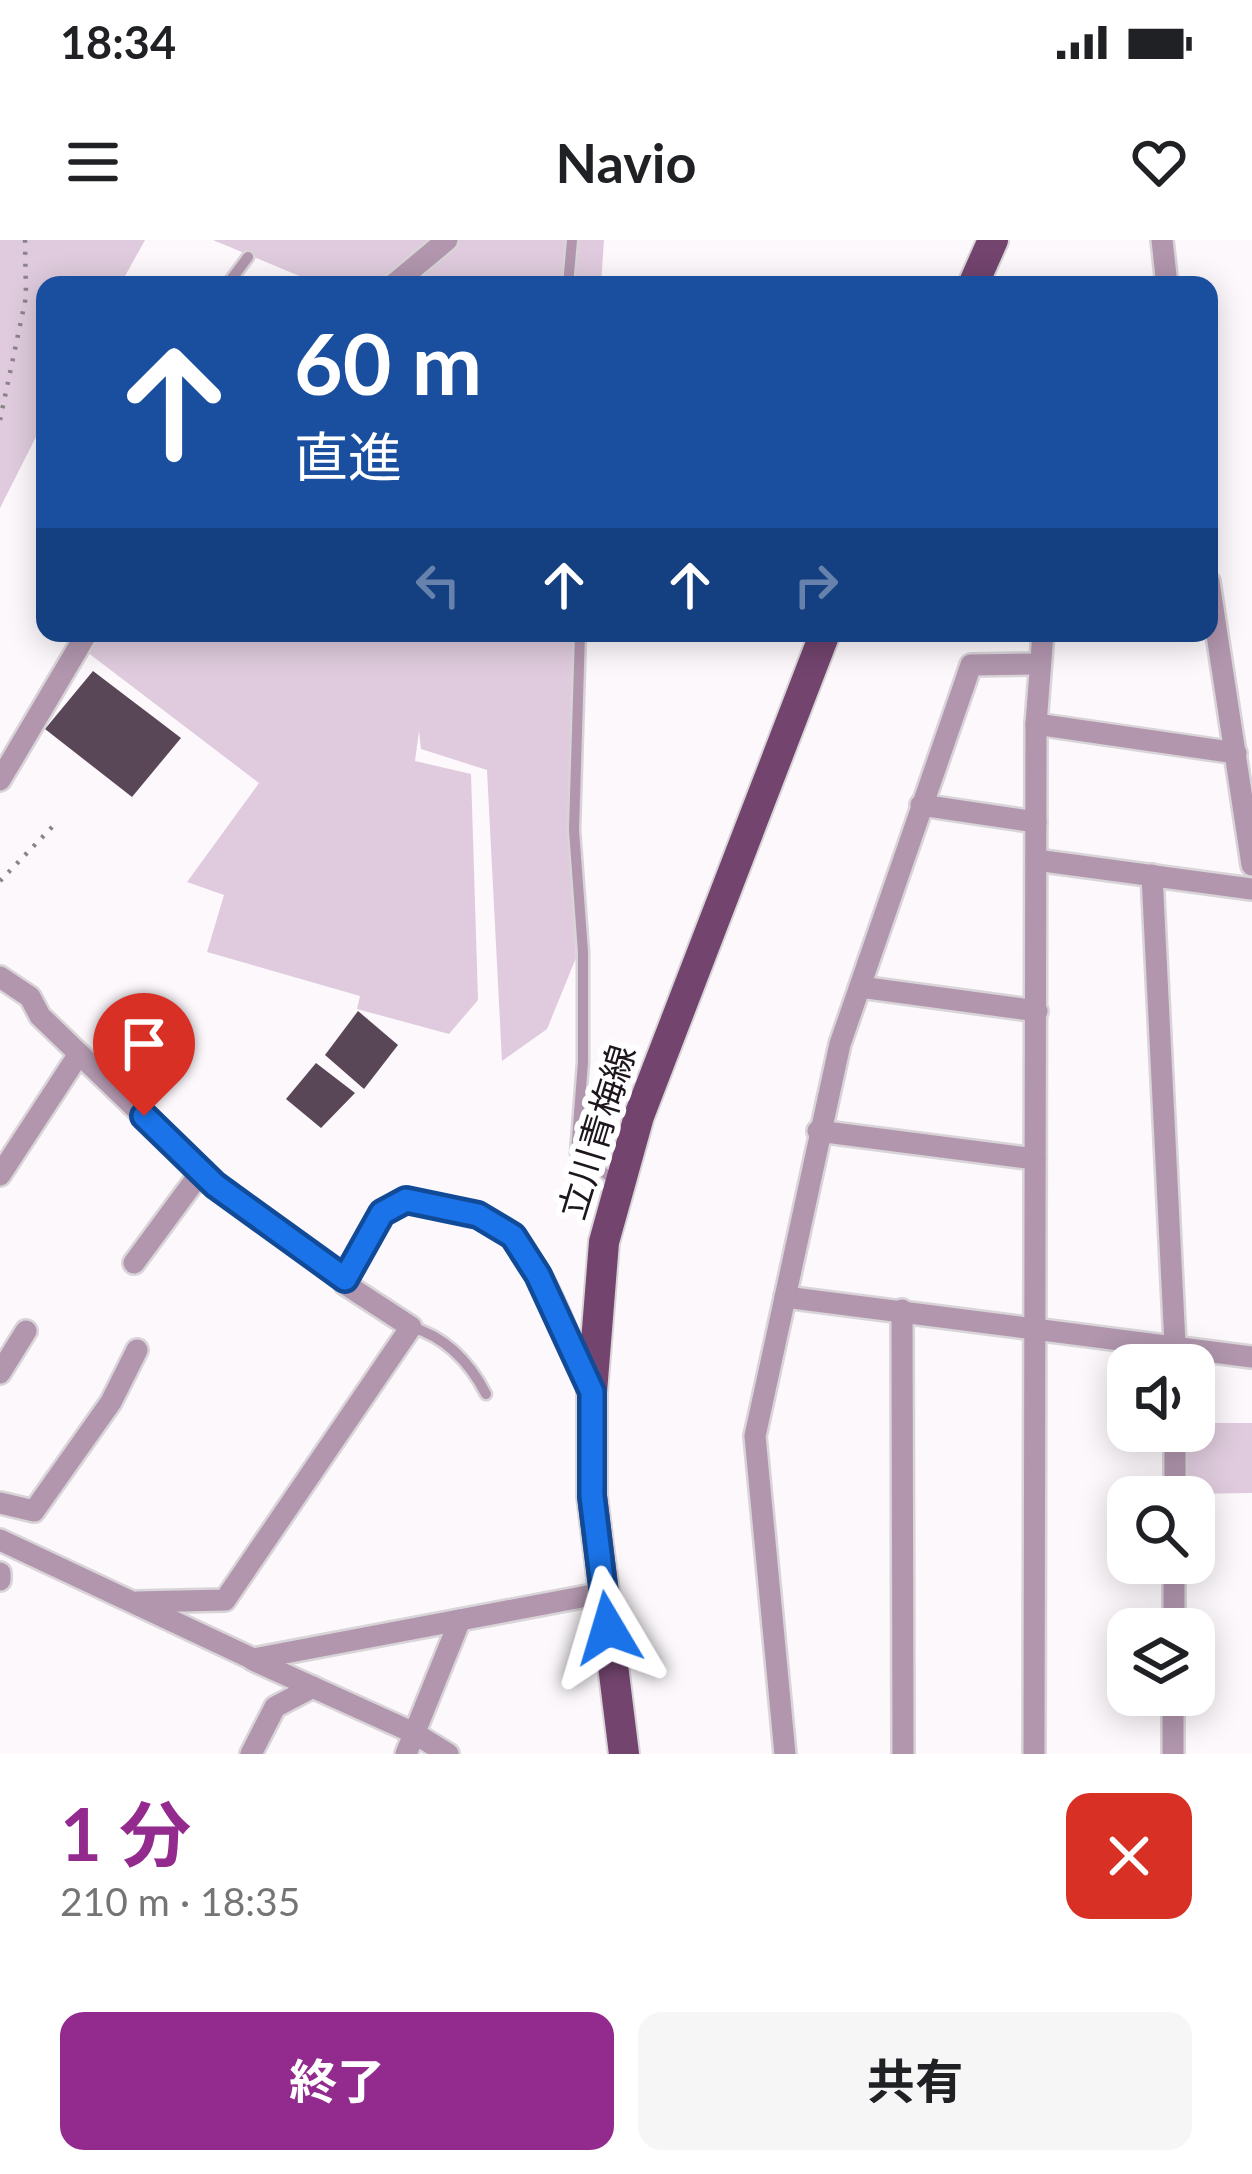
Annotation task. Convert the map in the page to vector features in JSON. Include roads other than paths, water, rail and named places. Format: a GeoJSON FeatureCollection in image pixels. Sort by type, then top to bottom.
{"type":"FeatureCollection","features":[{"type":"Feature","properties":{"kind":"main road"},"geometry":{"type":"LineString","coordinates":[[978,276],[992,240]]}},
{"type":"Feature","properties":{"kind":"main road","name":"立川青梅線"},"geometry":{"type":"LineString","coordinates":[[624,1754],[592,1496],[592,1392],[604,1242],[617,1182],[710,921],[821,642]]}},
{"type":"Feature","properties":{"kind":"street"},"geometry":{"type":"LineString","coordinates":[[404,276],[447,240]]}},
{"type":"Feature","properties":{"kind":"street"},"geometry":{"type":"LineString","coordinates":[[1162,240],[1166,276]]}},
{"type":"Feature","properties":{"kind":"street"},"geometry":{"type":"LineString","coordinates":[[1218,641],[1252,865]]}},
{"type":"Feature","properties":{"kind":"street"},"geometry":{"type":"LineString","coordinates":[[0,780],[82,642]]}},
{"type":"Feature","properties":{"kind":"street"},"geometry":{"type":"LineString","coordinates":[[1034,1754],[1036,724],[1042,642]]}},
{"type":"Feature","properties":{"kind":"street"},"geometry":{"type":"LineString","coordinates":[[784,1754],[755,1436],[818,1132],[860,987],[971,665],[1039,664]]}},
{"type":"Feature","properties":{"kind":"street"},"geometry":{"type":"LineString","coordinates":[[1036,724],[1236,752]]}},
{"type":"Feature","properties":{"kind":"street"},"geometry":{"type":"LineString","coordinates":[[921,805],[1036,822]]}},
{"type":"Feature","properties":{"kind":"street"},"geometry":{"type":"LineString","coordinates":[[1036,860],[1252,889]]}},
{"type":"Feature","properties":{"kind":"street"},"geometry":{"type":"LineString","coordinates":[[1152,875],[1175,1344]]}},
{"type":"Feature","properties":{"kind":"street"},"geometry":{"type":"LineString","coordinates":[[0,976],[30,997],[40,1016],[201,1172],[345,1279]]}},
{"type":"Feature","properties":{"kind":"street"},"geometry":{"type":"LineString","coordinates":[[860,987],[1037,1010]]}},
{"type":"Feature","properties":{"kind":"street"},"geometry":{"type":"LineString","coordinates":[[0,1175],[79,1054]]}},
{"type":"Feature","properties":{"kind":"street"},"geometry":{"type":"LineString","coordinates":[[818,1132],[1035,1160]]}},
{"type":"Feature","properties":{"kind":"street"},"geometry":{"type":"LineString","coordinates":[[134,1263],[201,1172]]}},
{"type":"Feature","properties":{"kind":"street"},"geometry":{"type":"LineString","coordinates":[[130,1603],[225,1600],[411,1327],[345,1284],[382,1213],[406,1200],[478,1215],[513,1236],[538,1275],[592,1392]]}},
{"type":"Feature","properties":{"kind":"street"},"geometry":{"type":"LineString","coordinates":[[785,1297],[1036,1328],[1116,1344]]}},
{"type":"Feature","properties":{"kind":"street"},"geometry":{"type":"LineString","coordinates":[[902,1310],[902,1754]]}},
{"type":"Feature","properties":{"kind":"street"},"geometry":{"type":"LineString","coordinates":[[0,1373],[26,1331]]}},
{"type":"Feature","properties":{"kind":"street"},"geometry":{"type":"LineString","coordinates":[[0,1502],[34,1511],[111,1402],[137,1350]]}},
{"type":"Feature","properties":{"kind":"street"},"geometry":{"type":"LineString","coordinates":[[1215,1357],[1252,1357]]}},
{"type":"Feature","properties":{"kind":"street"},"geometry":{"type":"LineString","coordinates":[[0,1540],[313,1688],[410,1744],[448,1754]]}},
{"type":"Feature","properties":{"kind":"street"},"geometry":{"type":"LineString","coordinates":[[253,1659],[603,1593]]}},
{"type":"Feature","properties":{"kind":"street"},"geometry":{"type":"LineString","coordinates":[[410,1744],[460,1620]]}},
{"type":"Feature","properties":{"kind":"street"},"geometry":{"type":"LineString","coordinates":[[250,1754],[275,1707],[313,1688]]}},
{"type":"Feature","properties":{"kind":"street"},"geometry":{"type":"LineString","coordinates":[[1173,1716],[1173,1754]]}},
{"type":"Feature","properties":{"kind":"lane"},"geometry":{"type":"LineString","coordinates":[[569,276],[572,240]]}},
{"type":"Feature","properties":{"kind":"lane"},"geometry":{"type":"LineString","coordinates":[[234,276],[248,257]]}},
{"type":"Feature","properties":{"kind":"lane"},"geometry":{"type":"LineString","coordinates":[[580,642],[574,830],[583,952],[584,1062],[576,1153],[617,1182]]}},
{"type":"Feature","properties":{"kind":"lane"},"geometry":{"type":"LineString","coordinates":[[411,1327],[427,1331],[470,1364],[486,1394]]}}]}
